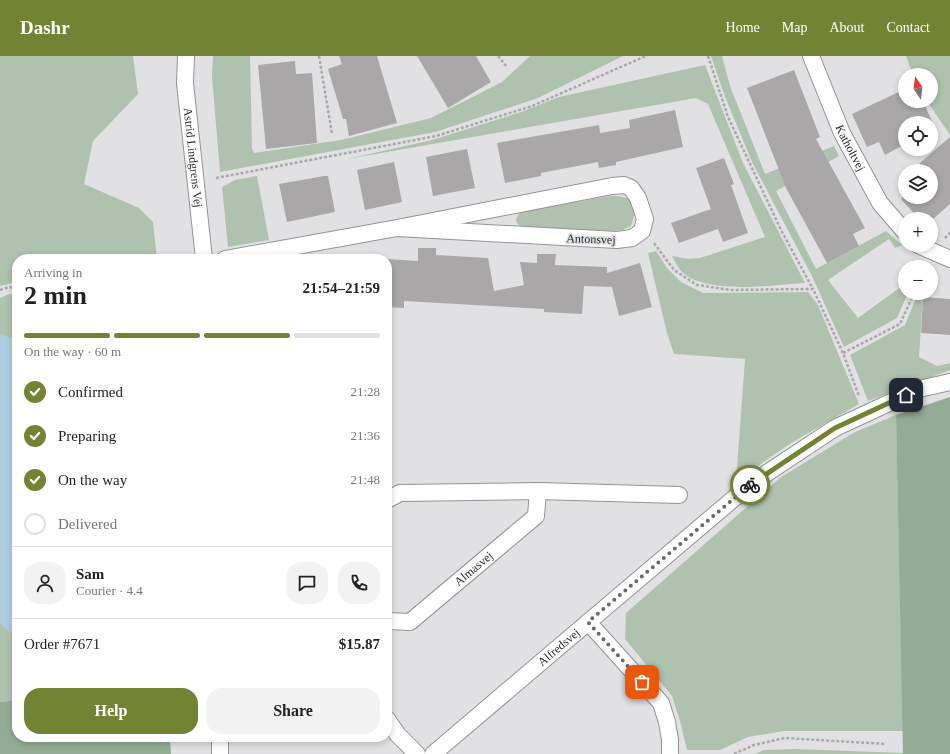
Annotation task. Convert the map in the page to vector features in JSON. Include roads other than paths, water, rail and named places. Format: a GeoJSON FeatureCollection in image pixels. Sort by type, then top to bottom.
{"type":"FeatureCollection","features":[{"type":"Feature","properties":{"kind":"street","name":"Astrid Lindgrens Vej"},"geometry":{"type":"LineString","coordinates":[[186,56],[186,83],[203,254]]}},
{"type":"Feature","properties":{"kind":"street","name":"Katholtvej"},"geometry":{"type":"LineString","coordinates":[[811,56],[842,133],[880,203],[898,224]]}},
{"type":"Feature","properties":{"kind":"street","name":"Antonsvej"},"geometry":{"type":"LineString","coordinates":[[252,254],[397,228],[580,191],[612,186],[624,185],[631,188],[638,198],[645,218],[642,231],[632,238],[617,240],[397,228]]}},
{"type":"Feature","properties":{"kind":"street"},"geometry":{"type":"LineString","coordinates":[[934,252],[950,259]]}},
{"type":"Feature","properties":{"kind":"street","name":"Alfredsvej"},"geometry":{"type":"LineString","coordinates":[[433,754],[752,483],[835,428],[919,389],[950,382]]}},
{"type":"Feature","properties":{"kind":"street"},"geometry":{"type":"LineString","coordinates":[[392,497],[400,493],[538,492],[679,494]]}},
{"type":"Feature","properties":{"kind":"street","name":"Almasvej"},"geometry":{"type":"LineString","coordinates":[[392,622],[410,622],[536,516],[538,492]]}},
{"type":"Feature","properties":{"kind":"street"},"geometry":{"type":"LineString","coordinates":[[588,622],[661,704],[667,722],[670,740],[670,754]]}},
{"type":"Feature","properties":{"kind":"street"},"geometry":{"type":"LineString","coordinates":[[392,726],[398,735],[417,754]]}},
{"type":"Feature","properties":{"kind":"street"},"geometry":{"type":"LineString","coordinates":[[220,742],[220,754]]}},
{"type":"Feature","properties":{"kind":"water"},"geometry":{"type":"Polygon","coordinates":[[[0,334],[12,338],[12,634],[0,624],[0,334]]]}}]}
